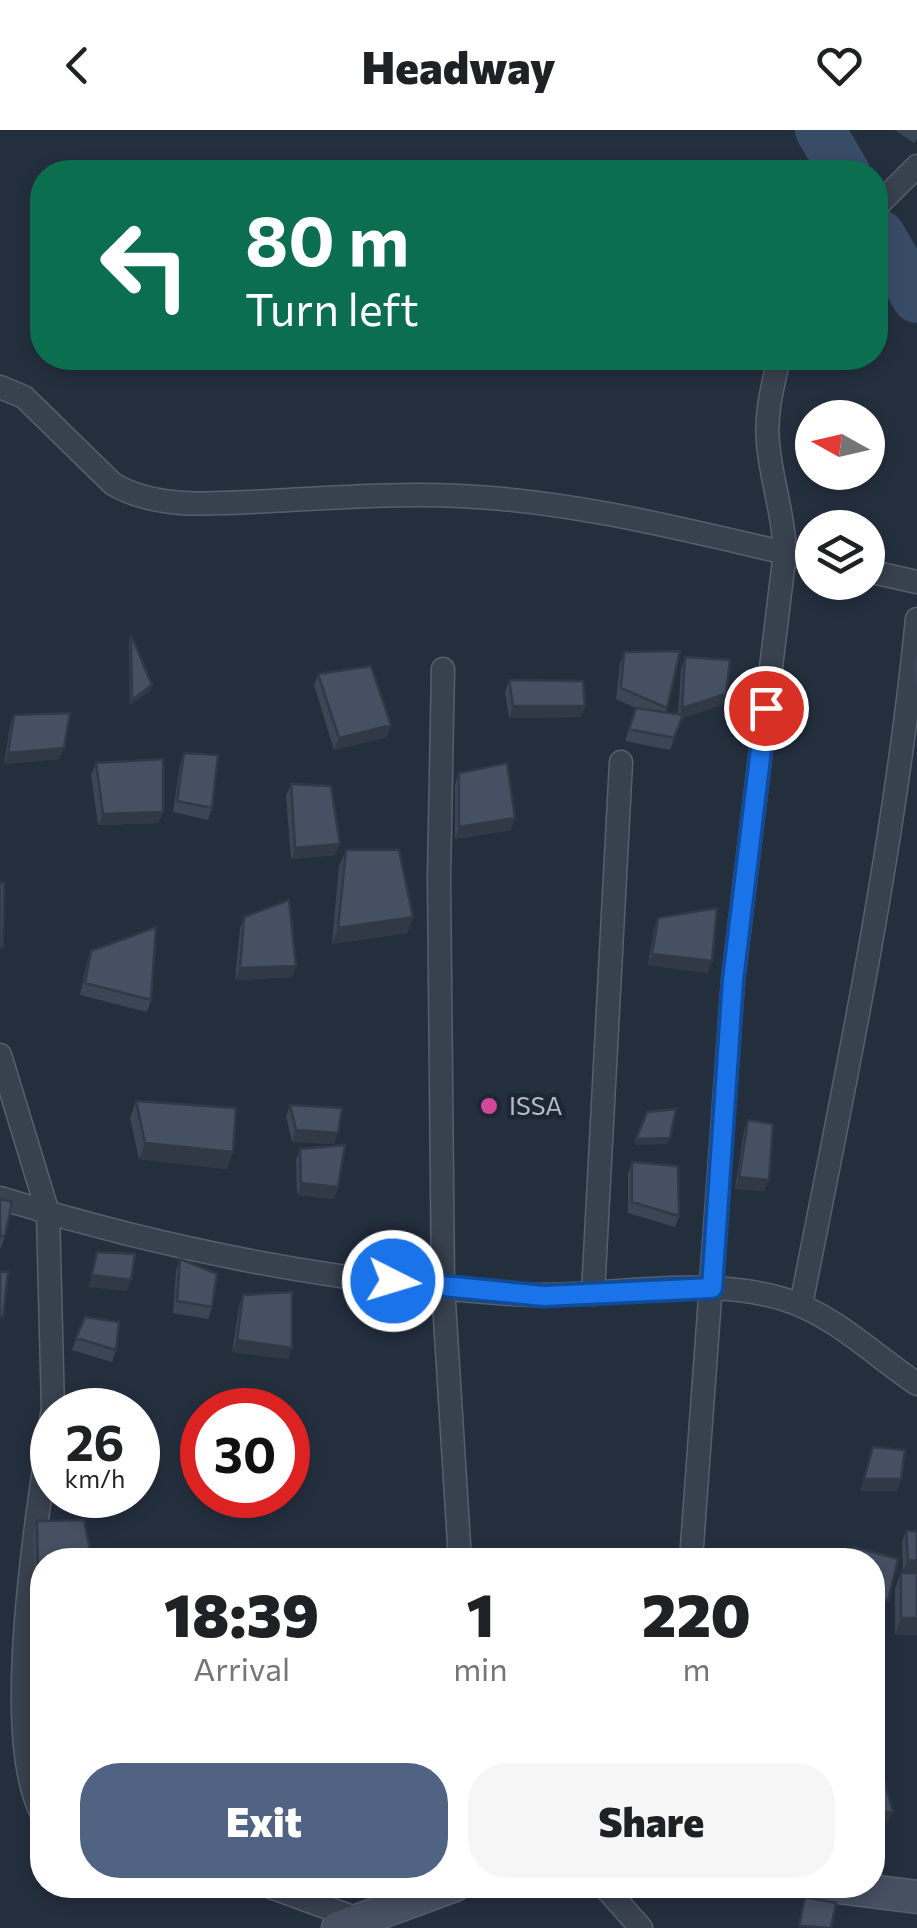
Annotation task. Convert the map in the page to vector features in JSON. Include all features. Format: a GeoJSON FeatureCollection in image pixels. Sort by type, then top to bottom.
{"type":"FeatureCollection","features":[{"type":"Feature","properties":{"kind":"street"},"geometry":{"type":"LineString","coordinates":[[888,195],[917,166]]}},
{"type":"Feature","properties":{"kind":"street"},"geometry":{"type":"LineString","coordinates":[[693,1548],[733,980],[785,552],[784,522],[768,441],[776,370]]}},
{"type":"Feature","properties":{"kind":"street"},"geometry":{"type":"LineString","coordinates":[[0,387],[24,396],[113,484],[129,494],[166,502],[215,504],[402,494],[512,500],[646,520],[795,554]]}},
{"type":"Feature","properties":{"kind":"street"},"geometry":{"type":"LineString","coordinates":[[885,575],[917,582]]}},
{"type":"Feature","properties":{"kind":"street"},"geometry":{"type":"LineString","coordinates":[[801,1305],[869,966],[901,777],[917,619]]}},
{"type":"Feature","properties":{"kind":"street"},"geometry":{"type":"LineString","coordinates":[[443,668],[439,821],[443,1286],[459,1548]]}},
{"type":"Feature","properties":{"kind":"street"},"geometry":{"type":"LineString","coordinates":[[593,1294],[621,762]]}},
{"type":"Feature","properties":{"kind":"street"},"geometry":{"type":"LineString","coordinates":[[0,1055],[48,1213],[52,1388]]}},
{"type":"Feature","properties":{"kind":"street"},"geometry":{"type":"LineString","coordinates":[[0,1198],[230,1258],[443,1286],[526,1295],[712,1288],[763,1294],[801,1305],[917,1384]]}},
{"type":"Feature","properties":{"kind":"street"},"geometry":{"type":"LineString","coordinates":[[32,1548],[36,1518]]}},
{"type":"Feature","properties":{"kind":"street"},"geometry":{"type":"LineString","coordinates":[[30,1559],[10,1687],[20,1768],[30,1799]]}},
{"type":"Feature","properties":{"kind":"street"},"geometry":{"type":"LineString","coordinates":[[885,1894],[917,1898]]}},
{"type":"Feature","properties":{"kind":"street"},"geometry":{"type":"LineString","coordinates":[[293,1898],[348,1924],[419,1898]]}},
{"type":"Feature","properties":{"kind":"street"},"geometry":{"type":"LineString","coordinates":[[614,1898],[641,1928]]}},
{"type":"Feature","properties":{"kind":"building"},"geometry":{"type":"Polygon","coordinates":[[[131,635],[152,685],[132,700],[131,635]]]}},
{"type":"Feature","properties":{"kind":"building"},"geometry":{"type":"Polygon","coordinates":[[[680,651],[667,708],[621,688],[624,652],[680,651]]]}},
{"type":"Feature","properties":{"kind":"building"},"geometry":{"type":"Polygon","coordinates":[[[685,657],[730,660],[726,694],[682,708],[685,657]]]}},
{"type":"Feature","properties":{"kind":"building"},"geometry":{"type":"Polygon","coordinates":[[[371,666],[391,725],[339,738],[318,674],[371,666]]]}},
{"type":"Feature","properties":{"kind":"building"},"geometry":{"type":"Polygon","coordinates":[[[509,680],[583,681],[585,706],[513,706],[509,680]]]}},
{"type":"Feature","properties":{"kind":"building"},"geometry":{"type":"Polygon","coordinates":[[[636,708],[683,715],[674,738],[629,729],[636,708]]]}},
{"type":"Feature","properties":{"kind":"building"},"geometry":{"type":"Polygon","coordinates":[[[70,713],[64,748],[8,753],[14,715],[70,713]]]}},
{"type":"Feature","properties":{"kind":"building"},"geometry":{"type":"Polygon","coordinates":[[[184,753],[218,755],[212,808],[177,801],[184,753]]]}},
{"type":"Feature","properties":{"kind":"building"},"geometry":{"type":"Polygon","coordinates":[[[163,759],[163,812],[103,814],[96,763],[163,759]]]}},
{"type":"Feature","properties":{"kind":"building"},"geometry":{"type":"Polygon","coordinates":[[[507,763],[515,818],[459,827],[459,773],[507,763]]]}},
{"type":"Feature","properties":{"kind":"building"},"geometry":{"type":"Polygon","coordinates":[[[291,784],[331,786],[340,844],[295,848],[291,784]]]}},
{"type":"Feature","properties":{"kind":"building"},"geometry":{"type":"Polygon","coordinates":[[[346,850],[399,850],[413,917],[338,928],[346,850]]]}},
{"type":"Feature","properties":{"kind":"building"},"geometry":{"type":"Polygon","coordinates":[[[0,883],[4,883],[3,947],[0,947],[0,883]]]}},
{"type":"Feature","properties":{"kind":"building"},"geometry":{"type":"Polygon","coordinates":[[[289,900],[296,966],[240,968],[244,917],[289,900]]]}},
{"type":"Feature","properties":{"kind":"building"},"geometry":{"type":"Polygon","coordinates":[[[717,908],[712,961],[652,954],[658,918],[717,908]]]}},
{"type":"Feature","properties":{"kind":"building"},"geometry":{"type":"Polygon","coordinates":[[[156,927],[151,1000],[85,983],[91,951],[156,927]]]}},
{"type":"Feature","properties":{"kind":"building"},"geometry":{"type":"Polygon","coordinates":[[[136,1101],[236,1108],[233,1152],[145,1143],[136,1101]]]}},
{"type":"Feature","properties":{"kind":"building"},"geometry":{"type":"Polygon","coordinates":[[[290,1105],[342,1108],[338,1133],[296,1130],[290,1105]]]}},
{"type":"Feature","properties":{"kind":"building"},"geometry":{"type":"Polygon","coordinates":[[[676,1109],[670,1138],[636,1139],[647,1112],[676,1109]]]}},
{"type":"Feature","properties":{"kind":"building"},"geometry":{"type":"Polygon","coordinates":[[[748,1120],[773,1124],[769,1180],[739,1177],[748,1120]]]}},
{"type":"Feature","properties":{"kind":"building"},"geometry":{"type":"Polygon","coordinates":[[[345,1145],[338,1187],[301,1183],[300,1149],[345,1145]]]}},
{"type":"Feature","properties":{"kind":"building"},"geometry":{"type":"Polygon","coordinates":[[[632,1162],[678,1166],[679,1216],[632,1202],[632,1162]]]}},
{"type":"Feature","properties":{"kind":"building"},"geometry":{"type":"Polygon","coordinates":[[[0,1199],[12,1202],[5,1236],[0,1236],[0,1199]]]}},
{"type":"Feature","properties":{"kind":"building"},"geometry":{"type":"Polygon","coordinates":[[[97,1252],[135,1254],[131,1280],[92,1275],[97,1252]]]}},
{"type":"Feature","properties":{"kind":"building"},"geometry":{"type":"Polygon","coordinates":[[[180,1259],[217,1274],[212,1307],[177,1301],[180,1259]]]}},
{"type":"Feature","properties":{"kind":"building"},"geometry":{"type":"Polygon","coordinates":[[[0,1272],[8,1272],[3,1317],[0,1317],[0,1272]]]}},
{"type":"Feature","properties":{"kind":"building"},"geometry":{"type":"Polygon","coordinates":[[[292,1292],[292,1348],[237,1340],[243,1295],[292,1292]]]}},
{"type":"Feature","properties":{"kind":"building"},"geometry":{"type":"Polygon","coordinates":[[[85,1317],[119,1322],[116,1350],[76,1338],[85,1317]]]}},
{"type":"Feature","properties":{"kind":"building"},"geometry":{"type":"Polygon","coordinates":[[[873,1447],[905,1450],[901,1479],[864,1479],[873,1447]]]}},
{"type":"Feature","properties":{"kind":"building"},"geometry":{"type":"Polygon","coordinates":[[[84,1520],[90,1548],[38,1548],[37,1521],[84,1520]]]}},
{"type":"Feature","properties":{"kind":"building"},"geometry":{"type":"Polygon","coordinates":[[[906,1531],[917,1531],[917,1561],[908,1560],[906,1531]]]}},
{"type":"Feature","properties":{"kind":"building"},"geometry":{"type":"Polygon","coordinates":[[[885,1555],[898,1559],[888,1601],[885,1600],[885,1555]]]}},
{"type":"Feature","properties":{"kind":"building"},"geometry":{"type":"Polygon","coordinates":[[[901,1573],[917,1573],[917,1618],[901,1618],[901,1573]]]}},
{"type":"Feature","properties":{"kind":"building"},"geometry":{"type":"Polygon","coordinates":[[[885,1784],[893,1811],[885,1813],[885,1784]]]}},
{"type":"Feature","properties":{"kind":"building"},"geometry":{"type":"Polygon","coordinates":[[[805,1898],[836,1903],[831,1928],[799,1926],[805,1898]]]}},
{"type":"Feature","properties":{"kind":"waterway"},"geometry":{"type":"LineString","coordinates":[[820,130],[838,160]]}},
{"type":"Feature","properties":{"kind":"waterway"},"geometry":{"type":"LineString","coordinates":[[888,249],[917,298]]}},
{"type":"Feature","properties":{"kind":"place","name":"ISSA"},"geometry":{"type":"Point","coordinates":[489,1106]}},
{"type":"Feature","properties":{"kind":"route"},"geometry":{"type":"LineString","coordinates":[[393,1281],[544,1296],[712,1288],[733,980],[766,708]]}}]}
